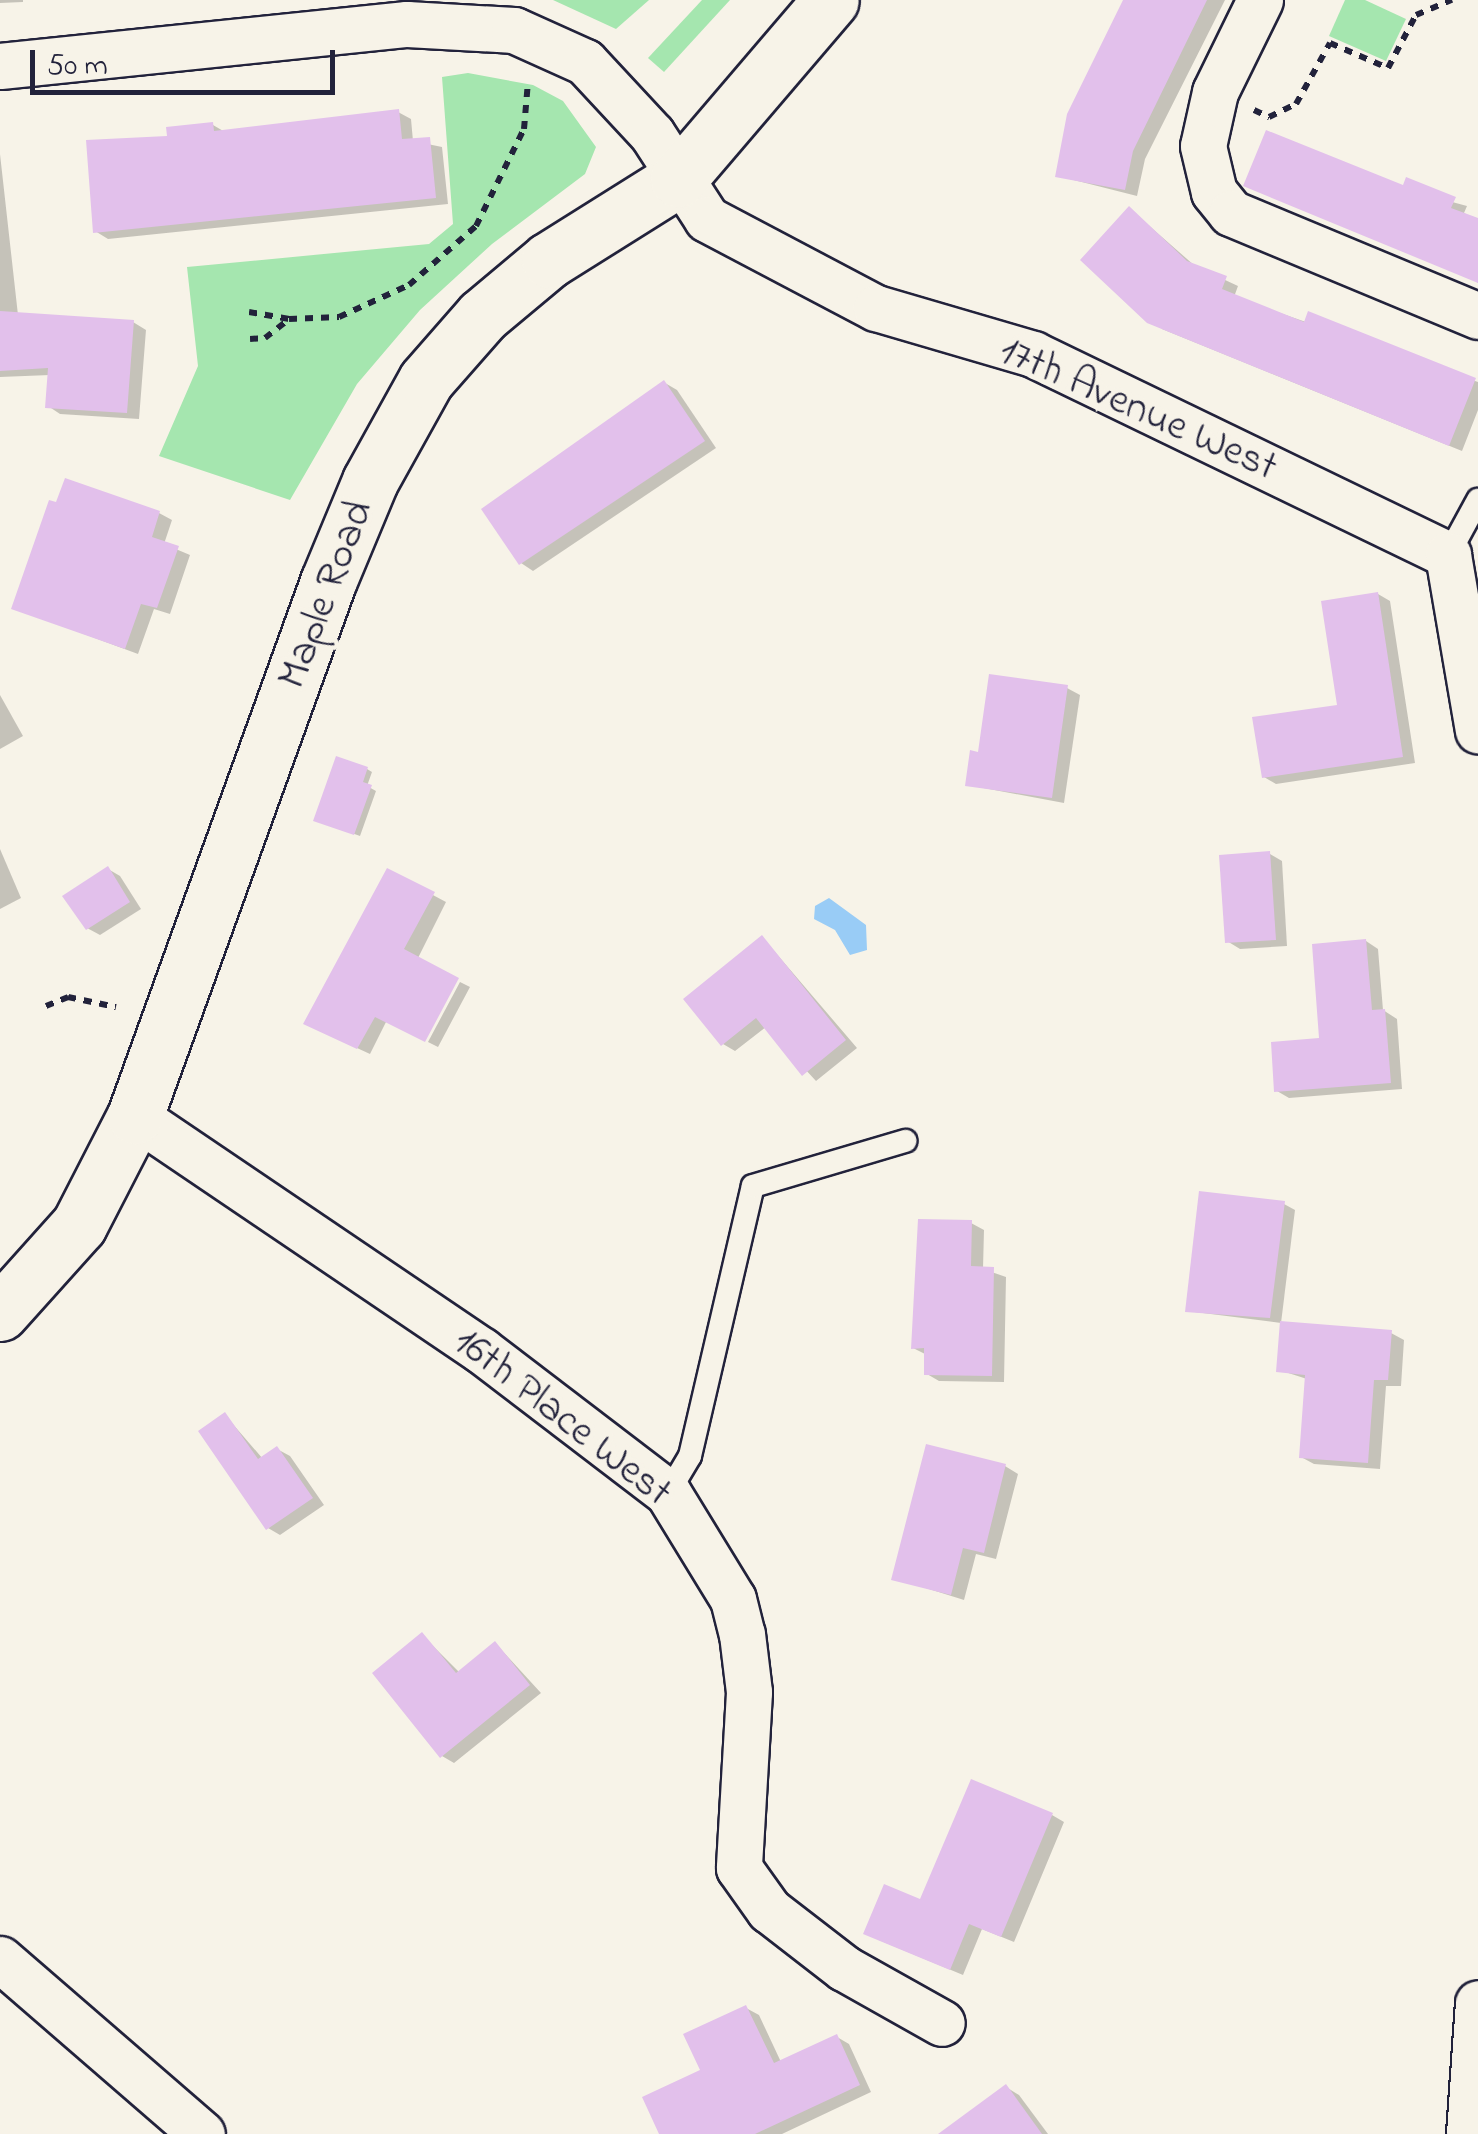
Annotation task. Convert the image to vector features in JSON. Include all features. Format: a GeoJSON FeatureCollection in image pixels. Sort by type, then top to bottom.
{"type":"FeatureCollection","features":[{"type":"Feature","properties":{"kind":"street","name":"Maple Road"},"geometry":{"type":"LineString","coordinates":[[0,1314],[79,1225],[135,1116],[328,582],[370,481],[426,380],[482,316],[549,260],[678,179],[831,0]]}},
{"type":"Feature","properties":{"kind":"street"},"geometry":{"type":"LineString","coordinates":[[1260,0],[1215,92],[1203,146],[1205,168],[1231,213],[1478,316]]}},
{"type":"Feature","properties":{"kind":"street","name":"17th Avenue West"},"geometry":{"type":"LineString","coordinates":[[0,66],[407,24],[514,30],[585,62],[652,134],[707,219],[876,308],[1033,354],[1463,559]]}},
{"type":"Feature","properties":{"kind":"street"},"geometry":{"type":"LineString","coordinates":[[1463,559],[1478,730]]}},
{"type":"Feature","properties":{"kind":"street","name":"16th Place West"},"geometry":{"type":"LineString","coordinates":[[135,1116],[481,1350],[668,1493],[733,1599],[747,1662],[739,1868],[769,1910],[829,1957],[942,2023]]}},
{"type":"Feature","properties":{"kind":"street"},"geometry":{"type":"LineString","coordinates":[[0,1960],[202,2134]]}},
{"type":"Feature","properties":{"kind":"street"},"geometry":{"type":"LineString","coordinates":[[1469,2134],[1478,2003]]}},
{"type":"Feature","properties":{"kind":"lane"},"geometry":{"type":"LineString","coordinates":[[1463,559],[1478,500]]}},
{"type":"Feature","properties":{"kind":"lane"},"geometry":{"type":"LineString","coordinates":[[668,1493],[690,1456],[752,1186],[905,1141]]}},
{"type":"Feature","properties":{"kind":"path"},"geometry":{"type":"LineString","coordinates":[[1215,92],[1269,117],[1282,114],[1296,104],[1330,44],[1388,68],[1416,15],[1452,0]]}},
{"type":"Feature","properties":{"kind":"path"},"geometry":{"type":"LineString","coordinates":[[249,312],[289,320],[339,318],[409,285],[476,226],[524,129],[528,80]]}},
{"type":"Feature","properties":{"kind":"path"},"geometry":{"type":"LineString","coordinates":[[250,338],[266,338],[289,320]]}},
{"type":"Feature","properties":{"kind":"path"},"geometry":{"type":"LineString","coordinates":[[46,1006],[68,998],[116,1007]]}},
{"type":"Feature","properties":{"kind":"green space"},"geometry":{"type":"Polygon","coordinates":[[[553,0],[649,0],[616,29],[553,0]]]}},
{"type":"Feature","properties":{"kind":"green space"},"geometry":{"type":"Polygon","coordinates":[[[702,0],[730,0],[664,72],[648,58],[702,0]]]}},
{"type":"Feature","properties":{"kind":"green space"},"geometry":{"type":"Polygon","coordinates":[[[1345,0],[1365,0],[1406,19],[1386,61],[1329,36],[1345,0]]]}},
{"type":"Feature","properties":{"kind":"green space"},"geometry":{"type":"Polygon","coordinates":[[[468,73],[533,85],[563,101],[596,147],[585,174],[492,244],[420,310],[357,384],[290,500],[159,456],[198,366],[187,267],[429,244],[453,224],[442,77],[468,73]]]}},
{"type":"Feature","properties":{"kind":"water"},"geometry":{"type":"Polygon","coordinates":[[[829,898],[866,925],[867,950],[850,955],[835,930],[814,919],[815,906],[829,898]]]}},
{"type":"Feature","properties":{"kind":"building"},"geometry":{"type":"Polygon","coordinates":[[[1123,0],[1207,0],[1133,151],[1125,190],[1055,177],[1067,114],[1123,0]]]}},
{"type":"Feature","properties":{"kind":"building"},"geometry":{"type":"Polygon","coordinates":[[[399,109],[402,139],[430,137],[436,198],[93,233],[86,140],[167,136],[166,127],[213,122],[214,131],[399,109]]]}},
{"type":"Feature","properties":{"kind":"building"},"geometry":{"type":"Polygon","coordinates":[[[1266,130],[1403,185],[1406,177],[1456,197],[1451,208],[1478,218],[1478,283],[1243,186],[1266,130]]]}},
{"type":"Feature","properties":{"kind":"building"},"geometry":{"type":"Polygon","coordinates":[[[1129,206],[1187,261],[1227,276],[1222,289],[1304,322],[1308,311],[1476,378],[1449,446],[1147,323],[1080,260],[1129,206]]]}},
{"type":"Feature","properties":{"kind":"building"},"geometry":{"type":"Polygon","coordinates":[[[0,311],[134,320],[127,413],[45,408],[48,368],[0,371],[0,311]]]}},
{"type":"Feature","properties":{"kind":"building"},"geometry":{"type":"Polygon","coordinates":[[[664,380],[705,441],[519,565],[481,509],[664,380]]]}},
{"type":"Feature","properties":{"kind":"building"},"geometry":{"type":"Polygon","coordinates":[[[65,478],[160,511],[152,537],[179,546],[157,608],[141,604],[125,649],[11,609],[49,500],[56,502],[65,478]]]}},
{"type":"Feature","properties":{"kind":"building"},"geometry":{"type":"Polygon","coordinates":[[[1378,592],[1403,757],[1262,778],[1252,717],[1337,705],[1321,601],[1378,592]]]}},
{"type":"Feature","properties":{"kind":"building"},"geometry":{"type":"Polygon","coordinates":[[[989,674],[1068,685],[1052,798],[965,786],[970,750],[978,752],[989,674]]]}},
{"type":"Feature","properties":{"kind":"building"},"geometry":{"type":"Polygon","coordinates":[[[336,756],[368,767],[363,782],[372,785],[354,835],[313,821],[336,756]]]}},
{"type":"Feature","properties":{"kind":"building"},"geometry":{"type":"Polygon","coordinates":[[[1270,851],[1276,940],[1225,943],[1219,855],[1270,851]]]}},
{"type":"Feature","properties":{"kind":"building"},"geometry":{"type":"Polygon","coordinates":[[[108,866],[130,902],[86,930],[62,896],[108,866]]]}},
{"type":"Feature","properties":{"kind":"building"},"geometry":{"type":"Polygon","coordinates":[[[387,868],[435,892],[404,949],[459,978],[425,1042],[375,1017],[357,1049],[303,1024],[387,868]]]}},
{"type":"Feature","properties":{"kind":"building"},"geometry":{"type":"Polygon","coordinates":[[[762,935],[846,1040],[802,1076],[756,1018],[721,1046],[683,999],[762,935]]]}},
{"type":"Feature","properties":{"kind":"building"},"geometry":{"type":"Polygon","coordinates":[[[1366,939],[1372,1010],[1385,1009],[1391,1083],[1274,1092],[1271,1042],[1319,1038],[1312,944],[1366,939]]]}},
{"type":"Feature","properties":{"kind":"building"},"geometry":{"type":"Polygon","coordinates":[[[1199,1191],[1285,1201],[1270,1318],[1185,1312],[1199,1191]]]}},
{"type":"Feature","properties":{"kind":"building"},"geometry":{"type":"Polygon","coordinates":[[[918,1219],[972,1220],[971,1266],[994,1267],[992,1376],[924,1375],[924,1348],[911,1349],[918,1219]]]}},
{"type":"Feature","properties":{"kind":"building"},"geometry":{"type":"Polygon","coordinates":[[[1280,1321],[1392,1330],[1388,1380],[1374,1380],[1368,1463],[1299,1458],[1305,1375],[1276,1372],[1280,1321]]]}},
{"type":"Feature","properties":{"kind":"building"},"geometry":{"type":"Polygon","coordinates":[[[225,1412],[258,1459],[277,1446],[313,1498],[266,1530],[198,1431],[225,1412]]]}},
{"type":"Feature","properties":{"kind":"building"},"geometry":{"type":"Polygon","coordinates":[[[926,1444],[1006,1464],[984,1553],[963,1548],[951,1595],[891,1580],[926,1444]]]}},
{"type":"Feature","properties":{"kind":"building"},"geometry":{"type":"Polygon","coordinates":[[[422,1632],[456,1673],[495,1641],[530,1685],[440,1758],[372,1673],[422,1632]]]}},
{"type":"Feature","properties":{"kind":"building"},"geometry":{"type":"Polygon","coordinates":[[[971,1779],[1053,1813],[1001,1937],[969,1924],[950,1970],[863,1934],[884,1884],[920,1899],[971,1779]]]}},
{"type":"Feature","properties":{"kind":"building"},"geometry":{"type":"Polygon","coordinates":[[[746,2005],[774,2063],[837,2034],[860,2085],[755,2134],[659,2134],[642,2097],[700,2070],[683,2034],[746,2005]]]}},
{"type":"Feature","properties":{"kind":"building"},"geometry":{"type":"Polygon","coordinates":[[[1006,2084],[1042,2134],[938,2134],[1006,2084]]]}}]}
